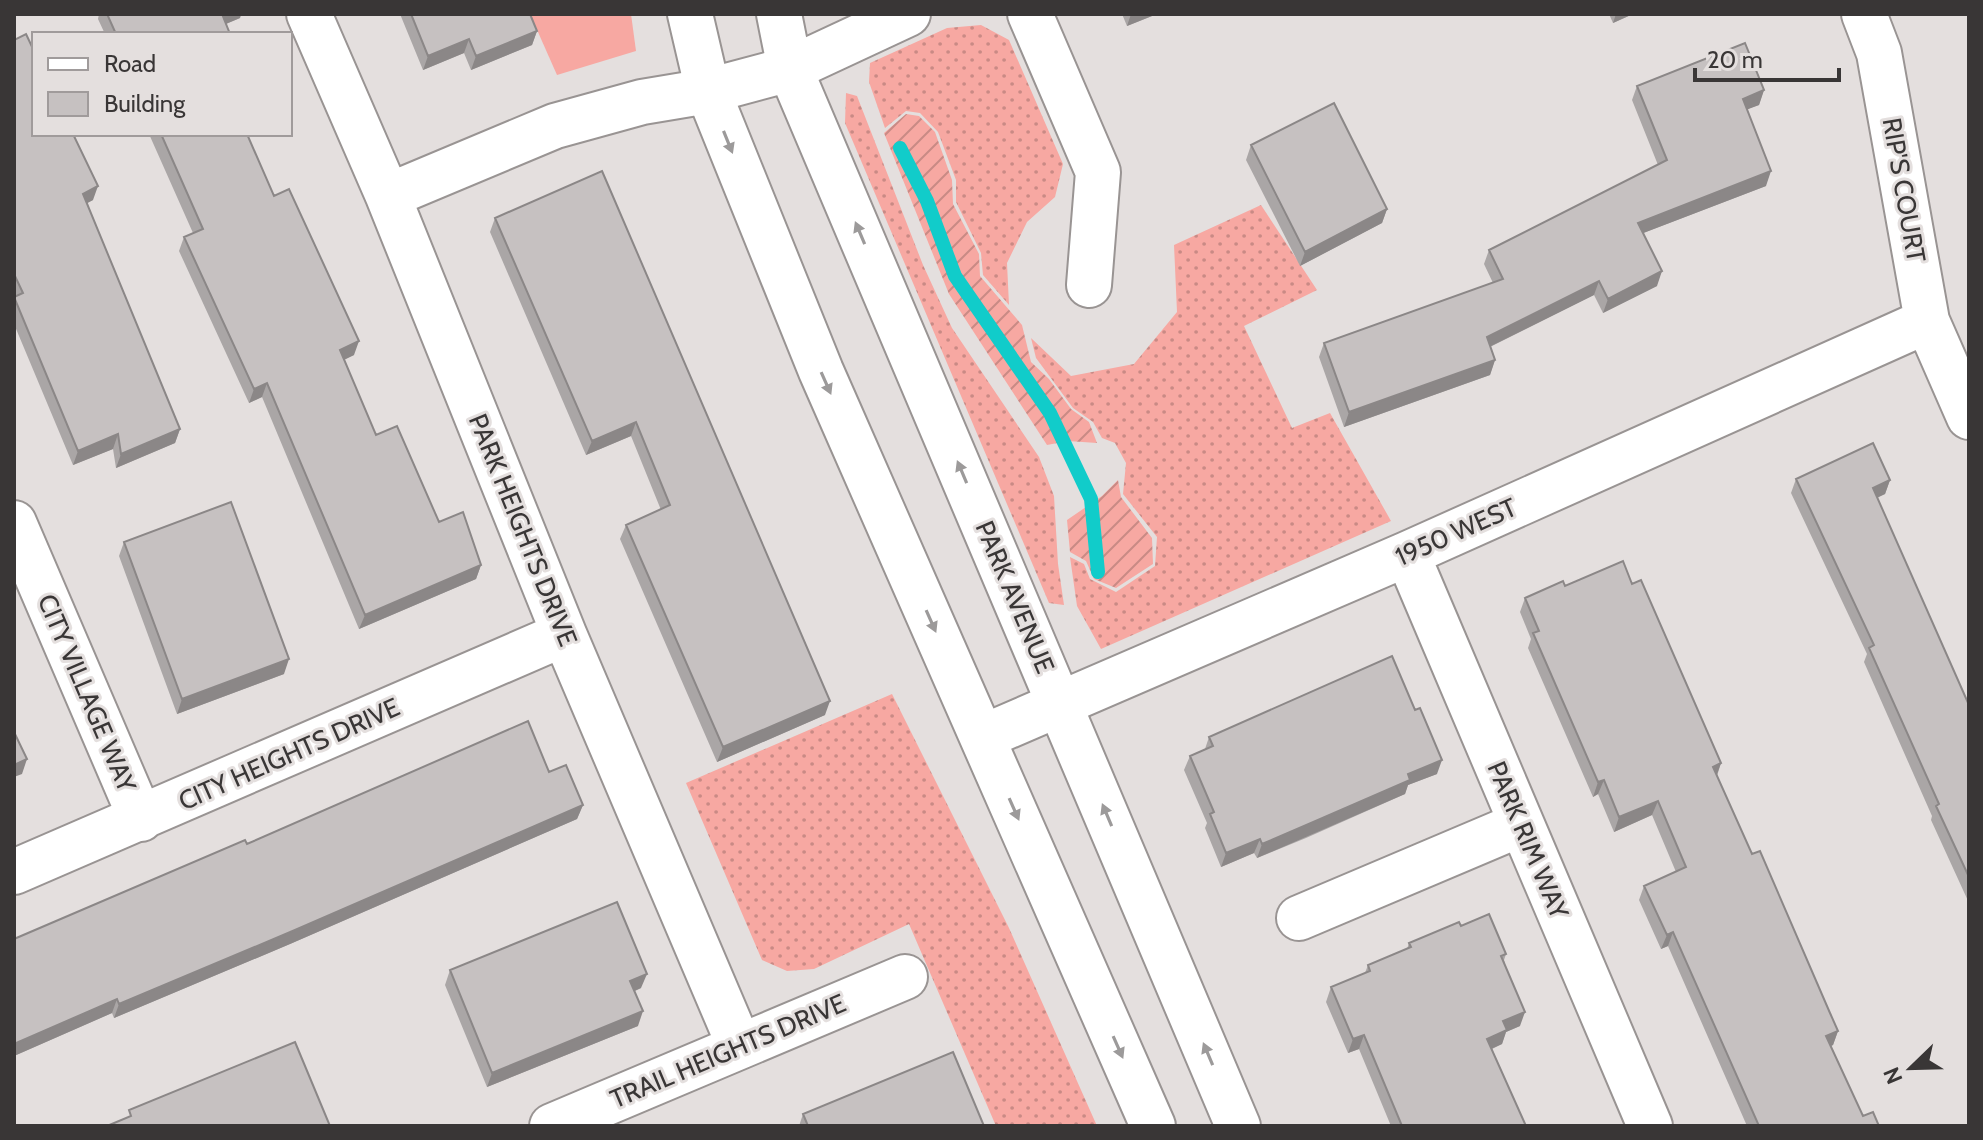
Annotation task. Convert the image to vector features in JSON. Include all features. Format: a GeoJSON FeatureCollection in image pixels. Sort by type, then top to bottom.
{"type":"FeatureCollection","features":[{"type":"Feature","properties":{"kind":"street","name":"PARK HEIGHTS DRIVE"},"geometry":{"type":"LineString","coordinates":[[309,14],[388,196],[564,634],[739,1045]]}},
{"type":"Feature","properties":{"kind":"street"},"geometry":{"type":"LineString","coordinates":[[690,14],[708,91],[821,371],[1153,1126]]}},
{"type":"Feature","properties":{"kind":"street","name":"PARK AVENUE"},"geometry":{"type":"LineString","coordinates":[[779,14],[790,69],[1238,1126]]}},
{"type":"Feature","properties":{"kind":"street"},"geometry":{"type":"LineString","coordinates":[[388,196],[555,126],[642,102],[708,91],[790,69],[908,14]]}},
{"type":"Feature","properties":{"kind":"street"},"geometry":{"type":"LineString","coordinates":[[1030,14],[1098,172],[1089,285]]}},
{"type":"Feature","properties":{"kind":"street","name":"RIP'S COURT"},"geometry":{"type":"LineString","coordinates":[[1864,14],[1879,53],[1927,321],[1969,417]]}},
{"type":"Feature","properties":{"kind":"street","name":"1950 WEST"},"geometry":{"type":"LineString","coordinates":[[983,737],[1061,706],[1407,554],[1927,321]]}},
{"type":"Feature","properties":{"kind":"street","name":"CITY VILLAGE WAY"},"geometry":{"type":"LineString","coordinates":[[14,523],[141,819]]}},
{"type":"Feature","properties":{"kind":"street","name":"PARK RIM WAY"},"geometry":{"type":"LineString","coordinates":[[1407,554],[1650,1126]]}},
{"type":"Feature","properties":{"kind":"street","name":"CITY HEIGHTS DRIVE"},"geometry":{"type":"LineString","coordinates":[[14,872],[564,634]]}},
{"type":"Feature","properties":{"kind":"street"},"geometry":{"type":"LineString","coordinates":[[1299,918],[1521,824]]}},
{"type":"Feature","properties":{"kind":"street","name":"TRAIL HEIGHTS DRIVE"},"geometry":{"type":"LineString","coordinates":[[552,1126],[905,977]]}},
{"type":"Feature","properties":{"kind":"shaded area"},"geometry":{"type":"Polygon","coordinates":[[[530,14],[631,14],[636,51],[557,75],[530,14]]]}},
{"type":"Feature","properties":{"kind":"shaded area"},"geometry":{"type":"Polygon","coordinates":[[[981,25],[1009,40],[1063,164],[1055,197],[1027,222],[1007,263],[1009,305],[983,275],[981,253],[956,202],[956,180],[938,132],[920,113],[906,111],[885,128],[869,82],[870,63],[947,28],[981,25]]]}},
{"type":"Feature","properties":{"kind":"shaded area"},"geometry":{"type":"Polygon","coordinates":[[[846,93],[857,96],[923,265],[952,328],[1039,457],[1054,496],[1064,605],[1049,603],[845,123],[846,93]]]}},
{"type":"Feature","properties":{"kind":"shaded area"},"geometry":{"type":"Polygon","coordinates":[[[906,114],[919,116],[935,132],[952,180],[953,204],[979,254],[980,276],[1022,325],[1031,362],[1049,379],[1071,409],[1089,422],[1097,443],[1068,441],[1047,445],[949,294],[884,133],[906,114]]]}},
{"type":"Feature","properties":{"kind":"shaded area"},"geometry":{"type":"Polygon","coordinates":[[[1261,205],[1317,290],[1244,326],[1292,428],[1330,413],[1391,521],[1101,649],[1077,606],[1070,557],[1084,564],[1090,579],[1116,592],[1155,566],[1157,537],[1123,494],[1126,463],[1115,443],[1102,438],[1093,422],[1073,408],[1036,358],[1031,338],[1071,376],[1134,364],[1177,312],[1174,245],[1261,205]]]}},
{"type":"Feature","properties":{"kind":"shaded area"},"geometry":{"type":"Polygon","coordinates":[[[1118,480],[1121,497],[1152,538],[1153,564],[1116,588],[1094,579],[1086,561],[1070,552],[1067,520],[1102,496],[1118,480]]]}},
{"type":"Feature","properties":{"kind":"shaded area"},"geometry":{"type":"Polygon","coordinates":[[[892,694],[1009,928],[1097,1126],[996,1126],[909,924],[814,969],[787,971],[762,960],[686,783],[892,694]]]}},
{"type":"Feature","properties":{"kind":"building"},"geometry":{"type":"Polygon","coordinates":[[[107,14],[222,14],[229,32],[115,32],[107,14]]]}},
{"type":"Feature","properties":{"kind":"building"},"geometry":{"type":"Polygon","coordinates":[[[411,14],[530,14],[537,31],[476,56],[469,39],[428,56],[411,14]]]}},
{"type":"Feature","properties":{"kind":"building"},"geometry":{"type":"Polygon","coordinates":[[[26,34],[32,47],[32,136],[74,136],[98,186],[83,194],[180,429],[121,454],[118,434],[78,451],[14,297],[23,293],[14,274],[14,40],[26,34]]]}},
{"type":"Feature","properties":{"kind":"building"},"geometry":{"type":"Polygon","coordinates":[[[1745,43],[1764,90],[1743,99],[1771,171],[1638,223],[1662,271],[1608,299],[1599,281],[1487,337],[1495,360],[1349,412],[1324,343],[1503,279],[1489,250],[1667,160],[1637,86],[1745,43]]]}},
{"type":"Feature","properties":{"kind":"building"},"geometry":{"type":"Polygon","coordinates":[[[1334,103],[1387,209],[1305,252],[1251,145],[1334,103]]]}},
{"type":"Feature","properties":{"kind":"building"},"geometry":{"type":"Polygon","coordinates":[[[162,136],[248,136],[274,196],[289,189],[359,341],[340,350],[376,435],[397,426],[439,522],[463,512],[481,565],[365,615],[267,383],[254,389],[184,237],[203,229],[162,136]]]}},
{"type":"Feature","properties":{"kind":"building"},"geometry":{"type":"Polygon","coordinates":[[[602,171],[830,701],[723,747],[626,525],[670,505],[636,422],[592,441],[495,218],[602,171]]]}},
{"type":"Feature","properties":{"kind":"building"},"geometry":{"type":"Polygon","coordinates":[[[1873,443],[1890,480],[1873,488],[1969,705],[1969,877],[1869,648],[1874,645],[1796,479],[1873,443]]]}},
{"type":"Feature","properties":{"kind":"building"},"geometry":{"type":"Polygon","coordinates":[[[231,502],[289,659],[182,699],[124,542],[231,502]]]}},
{"type":"Feature","properties":{"kind":"building"},"geometry":{"type":"Polygon","coordinates":[[[1623,561],[1632,584],[1641,580],[1721,763],[1713,767],[1752,854],[1760,851],[1838,1031],[1826,1036],[1863,1116],[1873,1112],[1879,1126],[1759,1126],[1673,932],[1667,935],[1644,886],[1686,867],[1658,801],[1619,817],[1604,780],[1598,782],[1533,633],[1539,631],[1525,598],[1563,581],[1565,586],[1623,561]]]}},
{"type":"Feature","properties":{"kind":"building"},"geometry":{"type":"Polygon","coordinates":[[[1392,656],[1415,710],[1420,708],[1442,760],[1408,774],[1410,780],[1311,823],[1262,844],[1260,839],[1226,853],[1210,814],[1214,812],[1190,756],[1213,746],[1209,737],[1392,656]]]}},
{"type":"Feature","properties":{"kind":"building"},"geometry":{"type":"Polygon","coordinates":[[[528,721],[549,772],[566,765],[583,805],[119,1004],[117,999],[14,1044],[14,939],[245,840],[247,844],[528,721]]]}},
{"type":"Feature","properties":{"kind":"building"},"geometry":{"type":"Polygon","coordinates":[[[14,732],[27,759],[14,765],[14,732]]]}},
{"type":"Feature","properties":{"kind":"building"},"geometry":{"type":"Polygon","coordinates":[[[617,902],[647,974],[630,981],[643,1011],[492,1073],[450,970],[617,902]]]}},
{"type":"Feature","properties":{"kind":"building"},"geometry":{"type":"Polygon","coordinates":[[[1489,914],[1506,954],[1501,956],[1525,1012],[1503,1021],[1507,1030],[1487,1039],[1526,1126],[1402,1126],[1364,1035],[1353,1039],[1331,987],[1370,971],[1368,965],[1411,947],[1409,943],[1459,922],[1461,926],[1489,914]]]}},
{"type":"Feature","properties":{"kind":"building"},"geometry":{"type":"Polygon","coordinates":[[[295,1042],[330,1126],[107,1126],[131,1116],[129,1110],[295,1042]]]}},
{"type":"Feature","properties":{"kind":"building"},"geometry":{"type":"Polygon","coordinates":[[[953,1052],[984,1126],[808,1126],[803,1114],[953,1052]]]}},
{"type":"Feature","properties":{"kind":"waterway"},"geometry":{"type":"LineString","coordinates":[[900,148],[927,201],[955,276],[1050,413],[1091,499],[1098,572]]}}]}
